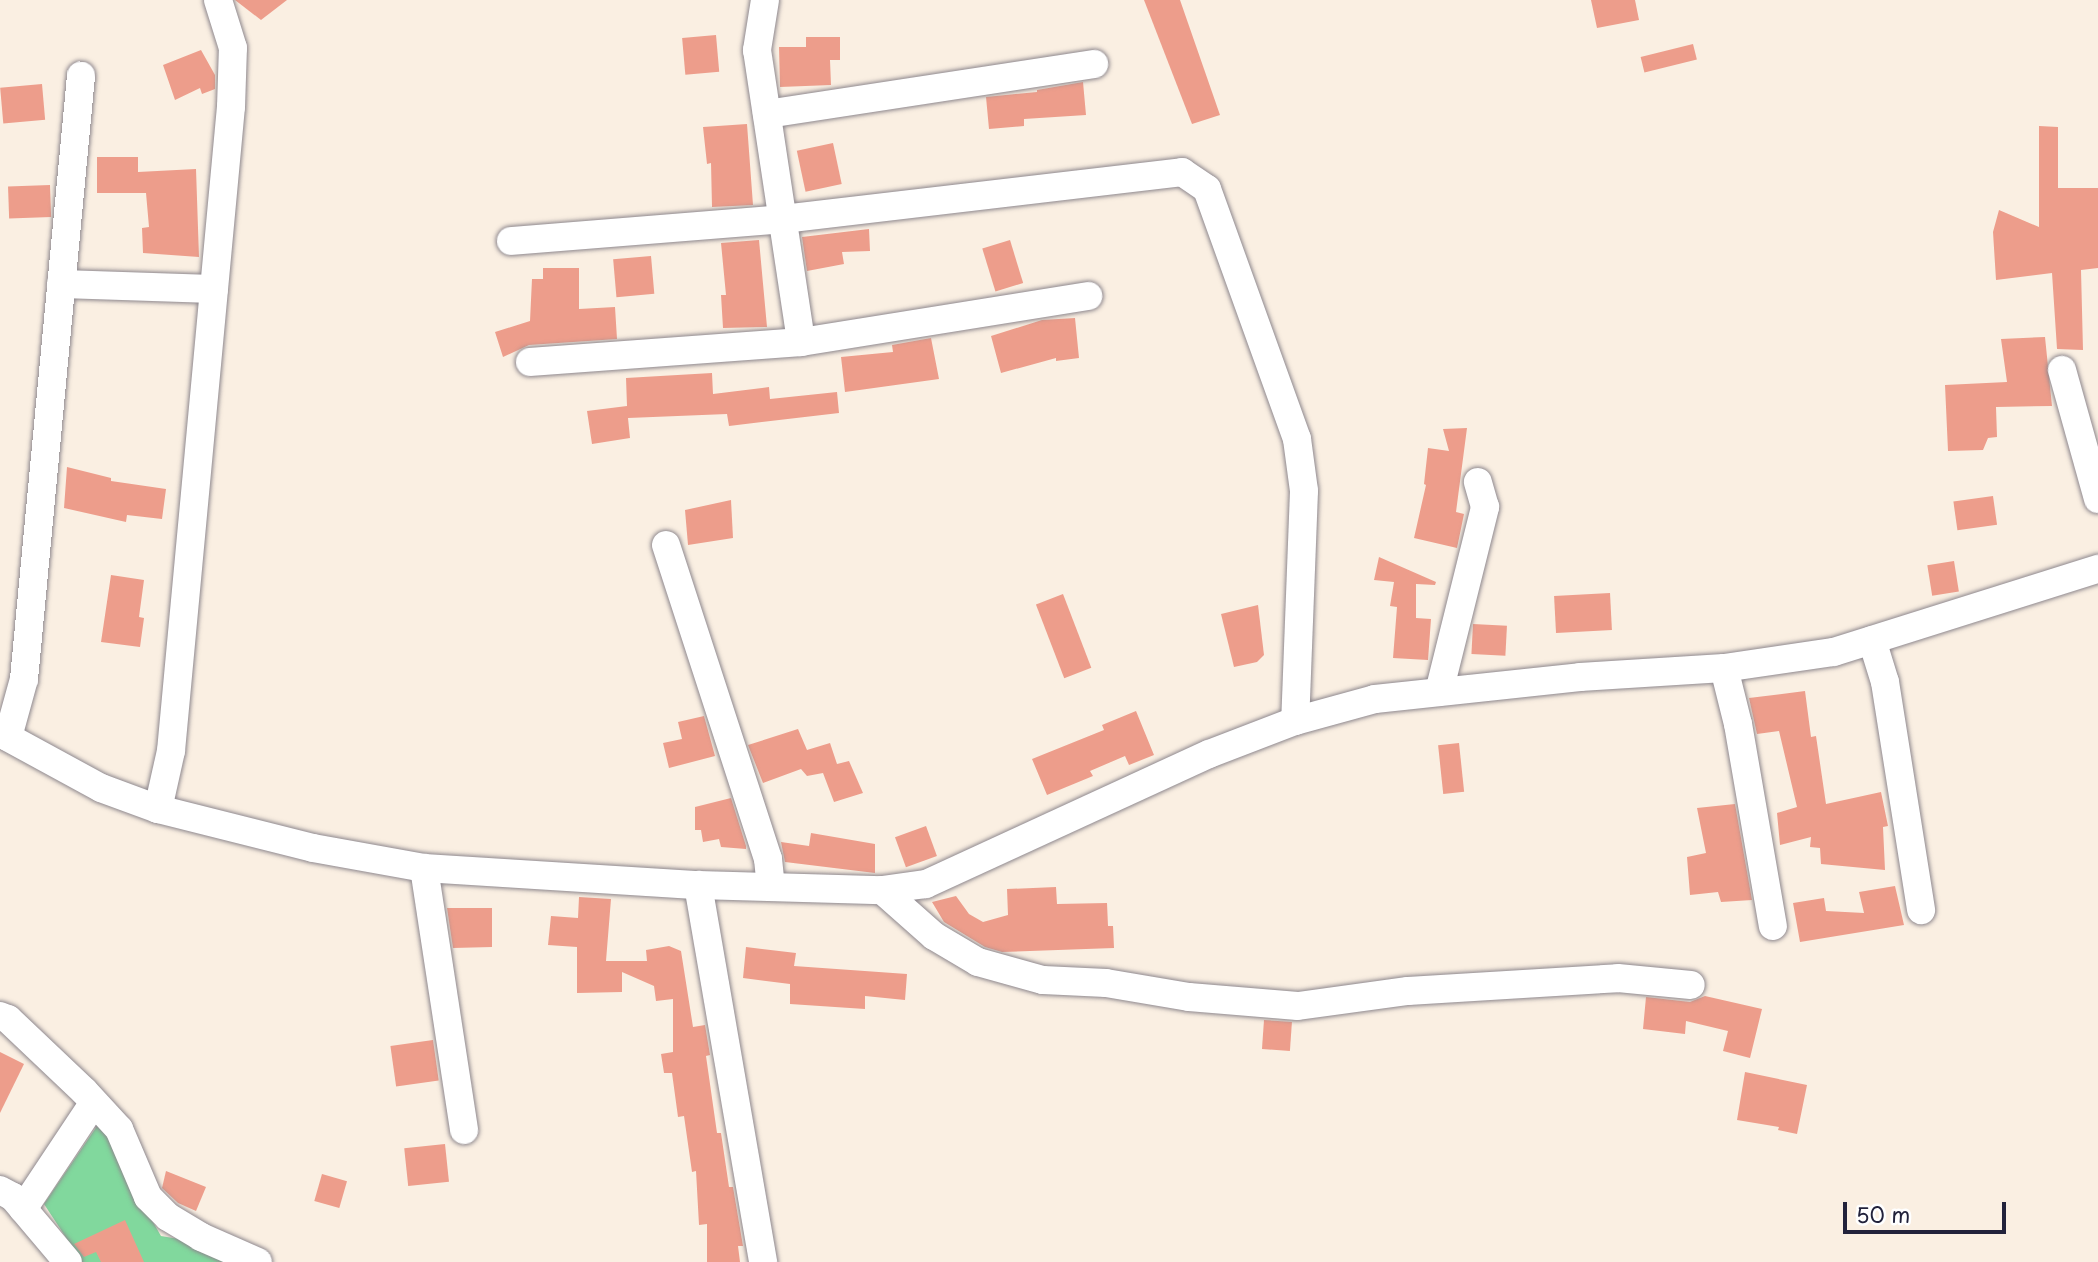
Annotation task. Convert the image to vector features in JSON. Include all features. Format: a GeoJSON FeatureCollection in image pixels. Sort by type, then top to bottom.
{"type":"FeatureCollection","features":[{"type":"Feature","properties":{"kind":"street"},"geometry":{"type":"LineString","coordinates":[[158,809],[171,751],[214,289],[233,48],[218,0]]}},
{"type":"Feature","properties":{"kind":"street"},"geometry":{"type":"LineString","coordinates":[[765,0],[757,50],[802,342]]}},
{"type":"Feature","properties":{"kind":"street"},"geometry":{"type":"LineString","coordinates":[[767,114],[1094,64]]}},
{"type":"Feature","properties":{"kind":"street"},"geometry":{"type":"LineString","coordinates":[[80,76],[24,679],[4,735],[101,788],[158,809],[313,848],[424,867],[698,885],[882,890],[926,884],[1209,754],[1295,721],[1376,699],[1580,677],[1724,668],[1834,652],[2098,569]]}},
{"type":"Feature","properties":{"kind":"street"},"geometry":{"type":"LineString","coordinates":[[511,241],[783,219],[1182,172],[1207,189],[1297,439],[1304,491],[1295,721]]}},
{"type":"Feature","properties":{"kind":"street"},"geometry":{"type":"LineString","coordinates":[[61,284],[214,289]]}},
{"type":"Feature","properties":{"kind":"street"},"geometry":{"type":"LineString","coordinates":[[530,362],[802,342],[1088,296]]}},
{"type":"Feature","properties":{"kind":"street"},"geometry":{"type":"LineString","coordinates":[[2062,370],[2098,499]]}},
{"type":"Feature","properties":{"kind":"street"},"geometry":{"type":"LineString","coordinates":[[1439,692],[1485,507],[1478,482]]}},
{"type":"Feature","properties":{"kind":"street"},"geometry":{"type":"LineString","coordinates":[[666,545],[768,859],[771,887]]}},
{"type":"Feature","properties":{"kind":"street"},"geometry":{"type":"LineString","coordinates":[[1872,640],[1885,682],[1921,910]]}},
{"type":"Feature","properties":{"kind":"street"},"geometry":{"type":"LineString","coordinates":[[1724,668],[1738,724],[1773,926]]}},
{"type":"Feature","properties":{"kind":"street"},"geometry":{"type":"LineString","coordinates":[[424,867],[464,1130]]}},
{"type":"Feature","properties":{"kind":"street"},"geometry":{"type":"LineString","coordinates":[[698,885],[763,1262]]}},
{"type":"Feature","properties":{"kind":"street"},"geometry":{"type":"LineString","coordinates":[[882,890],[934,936],[978,962],[1043,980],[1106,983],[1189,997],[1298,1006],[1408,991],[1619,978],[1691,985]]}},
{"type":"Feature","properties":{"kind":"street"},"geometry":{"type":"LineString","coordinates":[[0,1016],[8,1019],[119,1129],[148,1198],[168,1217],[201,1237],[253,1261]]}},
{"type":"Feature","properties":{"kind":"street"},"geometry":{"type":"LineString","coordinates":[[23,1209],[94,1102]]}},
{"type":"Feature","properties":{"kind":"street"},"geometry":{"type":"LineString","coordinates":[[0,1190],[13,1197],[68,1262]]}},
{"type":"Feature","properties":{"kind":"green space"},"geometry":{"type":"Polygon","coordinates":[[[97,1126],[110,1129],[141,1201],[161,1236],[179,1239],[233,1262],[82,1262],[44,1204],[97,1126]]]}},
{"type":"Feature","properties":{"kind":"building"},"geometry":{"type":"Polygon","coordinates":[[[235,0],[287,0],[261,20],[235,0]]]}},
{"type":"Feature","properties":{"kind":"building"},"geometry":{"type":"Polygon","coordinates":[[[1144,0],[1180,0],[1220,115],[1192,124],[1144,0]]]}},
{"type":"Feature","properties":{"kind":"building"},"geometry":{"type":"Polygon","coordinates":[[[1591,0],[1635,0],[1639,20],[1597,28],[1591,0]]]}},
{"type":"Feature","properties":{"kind":"building"},"geometry":{"type":"Polygon","coordinates":[[[716,35],[719,72],[685,75],[682,38],[716,35]]]}},
{"type":"Feature","properties":{"kind":"building"},"geometry":{"type":"Polygon","coordinates":[[[806,37],[840,37],[840,60],[830,60],[831,85],[780,87],[779,47],[806,47],[806,37]]]}},
{"type":"Feature","properties":{"kind":"building"},"geometry":{"type":"Polygon","coordinates":[[[1693,44],[1697,60],[1644,73],[1641,57],[1693,44]]]}},
{"type":"Feature","properties":{"kind":"building"},"geometry":{"type":"Polygon","coordinates":[[[201,50],[215,75],[215,89],[202,94],[200,88],[175,100],[163,65],[201,50]]]}},
{"type":"Feature","properties":{"kind":"building"},"geometry":{"type":"Polygon","coordinates":[[[1083,82],[1086,115],[1024,119],[1024,126],[989,129],[986,97],[1037,92],[1083,82]]]}},
{"type":"Feature","properties":{"kind":"building"},"geometry":{"type":"Polygon","coordinates":[[[42,84],[45,120],[3,124],[0,88],[42,84]]]}},
{"type":"Feature","properties":{"kind":"building"},"geometry":{"type":"Polygon","coordinates":[[[747,124],[753,205],[712,207],[711,163],[707,164],[703,127],[747,124]]]}},
{"type":"Feature","properties":{"kind":"building"},"geometry":{"type":"Polygon","coordinates":[[[2039,126],[2058,127],[2058,188],[2098,188],[2098,268],[2081,270],[2083,350],[2057,349],[2052,273],[1996,280],[1993,232],[1999,210],[2039,227],[2039,126]]]}},
{"type":"Feature","properties":{"kind":"building"},"geometry":{"type":"Polygon","coordinates":[[[833,143],[842,184],[806,192],[797,151],[833,143]]]}},
{"type":"Feature","properties":{"kind":"building"},"geometry":{"type":"Polygon","coordinates":[[[97,157],[138,157],[138,172],[196,169],[199,257],[143,253],[142,228],[149,227],[146,193],[97,193],[97,157]]]}},
{"type":"Feature","properties":{"kind":"building"},"geometry":{"type":"Polygon","coordinates":[[[50,185],[51,217],[9,218],[8,186],[50,185]]]}},
{"type":"Feature","properties":{"kind":"building"},"geometry":{"type":"Polygon","coordinates":[[[869,229],[870,251],[842,252],[844,264],[807,271],[802,237],[869,229]]]}},
{"type":"Feature","properties":{"kind":"building"},"geometry":{"type":"Polygon","coordinates":[[[759,240],[767,327],[723,328],[721,295],[726,295],[721,243],[759,240]]]}},
{"type":"Feature","properties":{"kind":"building"},"geometry":{"type":"Polygon","coordinates":[[[1010,240],[1023,283],[995,292],[982,248],[1010,240]]]}},
{"type":"Feature","properties":{"kind":"building"},"geometry":{"type":"Polygon","coordinates":[[[651,256],[654,294],[616,297],[613,259],[651,256]]]}},
{"type":"Feature","properties":{"kind":"building"},"geometry":{"type":"Polygon","coordinates":[[[543,268],[579,268],[579,309],[615,307],[617,339],[529,345],[503,357],[495,332],[530,321],[532,279],[543,279],[543,268]]]}},
{"type":"Feature","properties":{"kind":"building"},"geometry":{"type":"Polygon","coordinates":[[[1075,318],[1079,358],[1056,361],[1056,358],[1001,373],[991,336],[1042,320],[1075,318]]]}},
{"type":"Feature","properties":{"kind":"building"},"geometry":{"type":"Polygon","coordinates":[[[2045,337],[2052,406],[1996,407],[1997,437],[1988,438],[1983,450],[1948,451],[1945,385],[2007,382],[2001,339],[2045,337]]]}},
{"type":"Feature","properties":{"kind":"building"},"geometry":{"type":"Polygon","coordinates":[[[931,338],[939,379],[845,392],[841,357],[893,352],[892,345],[931,338]]]}},
{"type":"Feature","properties":{"kind":"building"},"geometry":{"type":"Polygon","coordinates":[[[712,373],[713,394],[769,387],[770,399],[837,392],[839,413],[729,426],[727,414],[628,418],[630,438],[592,444],[587,411],[627,406],[626,378],[712,373]]]}},
{"type":"Feature","properties":{"kind":"building"},"geometry":{"type":"Polygon","coordinates":[[[1467,428],[1456,512],[1464,514],[1457,548],[1414,538],[1426,485],[1428,448],[1449,451],[1443,429],[1467,428]]]}},
{"type":"Feature","properties":{"kind":"building"},"geometry":{"type":"Polygon","coordinates":[[[67,467],[111,478],[111,481],[166,489],[162,519],[127,515],[126,522],[64,508],[67,467]]]}},
{"type":"Feature","properties":{"kind":"building"},"geometry":{"type":"Polygon","coordinates":[[[1993,496],[1997,525],[1957,530],[1953,502],[1993,496]]]}},
{"type":"Feature","properties":{"kind":"building"},"geometry":{"type":"Polygon","coordinates":[[[731,500],[733,538],[688,545],[685,510],[731,500]]]}},
{"type":"Feature","properties":{"kind":"building"},"geometry":{"type":"Polygon","coordinates":[[[1379,557],[1436,582],[1435,585],[1416,584],[1416,618],[1431,619],[1428,660],[1393,658],[1397,607],[1390,606],[1394,582],[1374,580],[1379,557]]]}},
{"type":"Feature","properties":{"kind":"building"},"geometry":{"type":"Polygon","coordinates":[[[1954,561],[1959,592],[1932,596],[1927,565],[1954,561]]]}},
{"type":"Feature","properties":{"kind":"building"},"geometry":{"type":"Polygon","coordinates":[[[111,575],[144,580],[139,617],[144,618],[140,647],[101,642],[111,575]]]}},
{"type":"Feature","properties":{"kind":"building"},"geometry":{"type":"Polygon","coordinates":[[[1610,593],[1612,630],[1556,633],[1554,596],[1610,593]]]}},
{"type":"Feature","properties":{"kind":"building"},"geometry":{"type":"Polygon","coordinates":[[[1063,594],[1091,668],[1064,678],[1036,604],[1063,594]]]}},
{"type":"Feature","properties":{"kind":"building"},"geometry":{"type":"Polygon","coordinates":[[[1258,605],[1264,655],[1257,662],[1234,667],[1221,614],[1258,605]]]}},
{"type":"Feature","properties":{"kind":"building"},"geometry":{"type":"Polygon","coordinates":[[[1473,624],[1507,626],[1505,656],[1471,654],[1473,624]]]}},
{"type":"Feature","properties":{"kind":"building"},"geometry":{"type":"Polygon","coordinates":[[[1805,691],[1811,737],[1816,736],[1826,804],[1881,792],[1888,826],[1883,827],[1885,870],[1821,864],[1820,848],[1810,847],[1811,837],[1780,845],[1777,813],[1797,807],[1779,731],[1757,734],[1749,698],[1805,691]]]}},
{"type":"Feature","properties":{"kind":"building"},"geometry":{"type":"Polygon","coordinates":[[[1136,711],[1154,755],[1129,765],[1125,756],[1090,771],[1093,776],[1047,795],[1032,759],[1104,730],[1102,725],[1136,711]]]}},
{"type":"Feature","properties":{"kind":"building"},"geometry":{"type":"Polygon","coordinates":[[[704,716],[715,756],[669,768],[663,743],[682,739],[678,722],[704,716]]]}},
{"type":"Feature","properties":{"kind":"building"},"geometry":{"type":"Polygon","coordinates":[[[798,729],[807,750],[830,743],[837,764],[849,761],[863,793],[834,802],[823,773],[807,776],[801,769],[763,783],[748,745],[798,729]]]}},
{"type":"Feature","properties":{"kind":"building"},"geometry":{"type":"Polygon","coordinates":[[[1459,743],[1464,792],[1443,794],[1438,745],[1459,743]]]}},
{"type":"Feature","properties":{"kind":"building"},"geometry":{"type":"Polygon","coordinates":[[[731,798],[746,849],[721,847],[719,839],[703,842],[701,830],[695,830],[695,807],[731,798]]]}},
{"type":"Feature","properties":{"kind":"building"},"geometry":{"type":"Polygon","coordinates":[[[1735,804],[1752,900],[1721,902],[1718,892],[1690,895],[1687,857],[1706,853],[1697,808],[1735,804]]]}},
{"type":"Feature","properties":{"kind":"building"},"geometry":{"type":"Polygon","coordinates":[[[926,826],[937,856],[906,867],[895,837],[926,826]]]}},
{"type":"Feature","properties":{"kind":"building"},"geometry":{"type":"Polygon","coordinates":[[[811,833],[875,844],[875,873],[785,862],[781,842],[809,846],[811,833]]]}},
{"type":"Feature","properties":{"kind":"building"},"geometry":{"type":"Polygon","coordinates":[[[1895,886],[1904,925],[1800,942],[1793,903],[1824,898],[1826,911],[1864,913],[1859,892],[1895,886]]]}},
{"type":"Feature","properties":{"kind":"building"},"geometry":{"type":"Polygon","coordinates":[[[1056,887],[1057,904],[1107,903],[1108,926],[1113,926],[1114,948],[1002,952],[985,947],[944,922],[932,902],[956,896],[969,914],[983,922],[1008,915],[1007,889],[1056,887]]]}},
{"type":"Feature","properties":{"kind":"building"},"geometry":{"type":"Polygon","coordinates":[[[579,897],[611,899],[606,961],[647,961],[646,950],[669,946],[681,951],[693,1027],[705,1025],[710,1055],[706,1056],[717,1133],[721,1133],[729,1187],[733,1187],[743,1246],[738,1246],[740,1262],[707,1262],[707,1224],[699,1225],[696,1171],[692,1172],[684,1116],[678,1117],[672,1073],[664,1073],[661,1054],[673,1052],[673,999],[656,1001],[654,986],[622,972],[622,992],[577,993],[577,947],[548,945],[551,916],[578,918],[579,897]]]}},
{"type":"Feature","properties":{"kind":"building"},"geometry":{"type":"Polygon","coordinates":[[[447,908],[492,908],[492,947],[453,948],[447,908]]]}},
{"type":"Feature","properties":{"kind":"building"},"geometry":{"type":"Polygon","coordinates":[[[746,947],[796,953],[794,966],[907,974],[905,1000],[865,996],[865,1009],[790,1004],[790,984],[743,978],[746,947]]]}},
{"type":"Feature","properties":{"kind":"building"},"geometry":{"type":"Polygon","coordinates":[[[1705,996],[1762,1009],[1750,1058],[1723,1051],[1728,1031],[1686,1021],[1685,1034],[1643,1029],[1646,997],[1690,1002],[1705,996]]]}},
{"type":"Feature","properties":{"kind":"building"},"geometry":{"type":"Polygon","coordinates":[[[1264,1020],[1292,1022],[1290,1051],[1262,1049],[1264,1020]]]}},
{"type":"Feature","properties":{"kind":"building"},"geometry":{"type":"Polygon","coordinates":[[[433,1040],[439,1081],[396,1087],[390,1046],[433,1040]]]}},
{"type":"Feature","properties":{"kind":"building"},"geometry":{"type":"Polygon","coordinates":[[[0,1052],[24,1064],[0,1113],[0,1052]]]}},
{"type":"Feature","properties":{"kind":"building"},"geometry":{"type":"Polygon","coordinates":[[[1745,1072],[1807,1085],[1797,1134],[1778,1130],[1779,1127],[1737,1120],[1745,1072]]]}},
{"type":"Feature","properties":{"kind":"building"},"geometry":{"type":"Polygon","coordinates":[[[445,1144],[449,1182],[408,1186],[404,1148],[445,1144]]]}},
{"type":"Feature","properties":{"kind":"building"},"geometry":{"type":"Polygon","coordinates":[[[166,1171],[206,1187],[196,1211],[178,1203],[162,1188],[166,1171]]]}},
{"type":"Feature","properties":{"kind":"building"},"geometry":{"type":"Polygon","coordinates":[[[322,1174],[347,1181],[339,1208],[314,1201],[322,1174]]]}},
{"type":"Feature","properties":{"kind":"building"},"geometry":{"type":"Polygon","coordinates":[[[125,1220],[144,1262],[101,1262],[96,1252],[84,1257],[74,1244],[125,1220]]]}}]}
